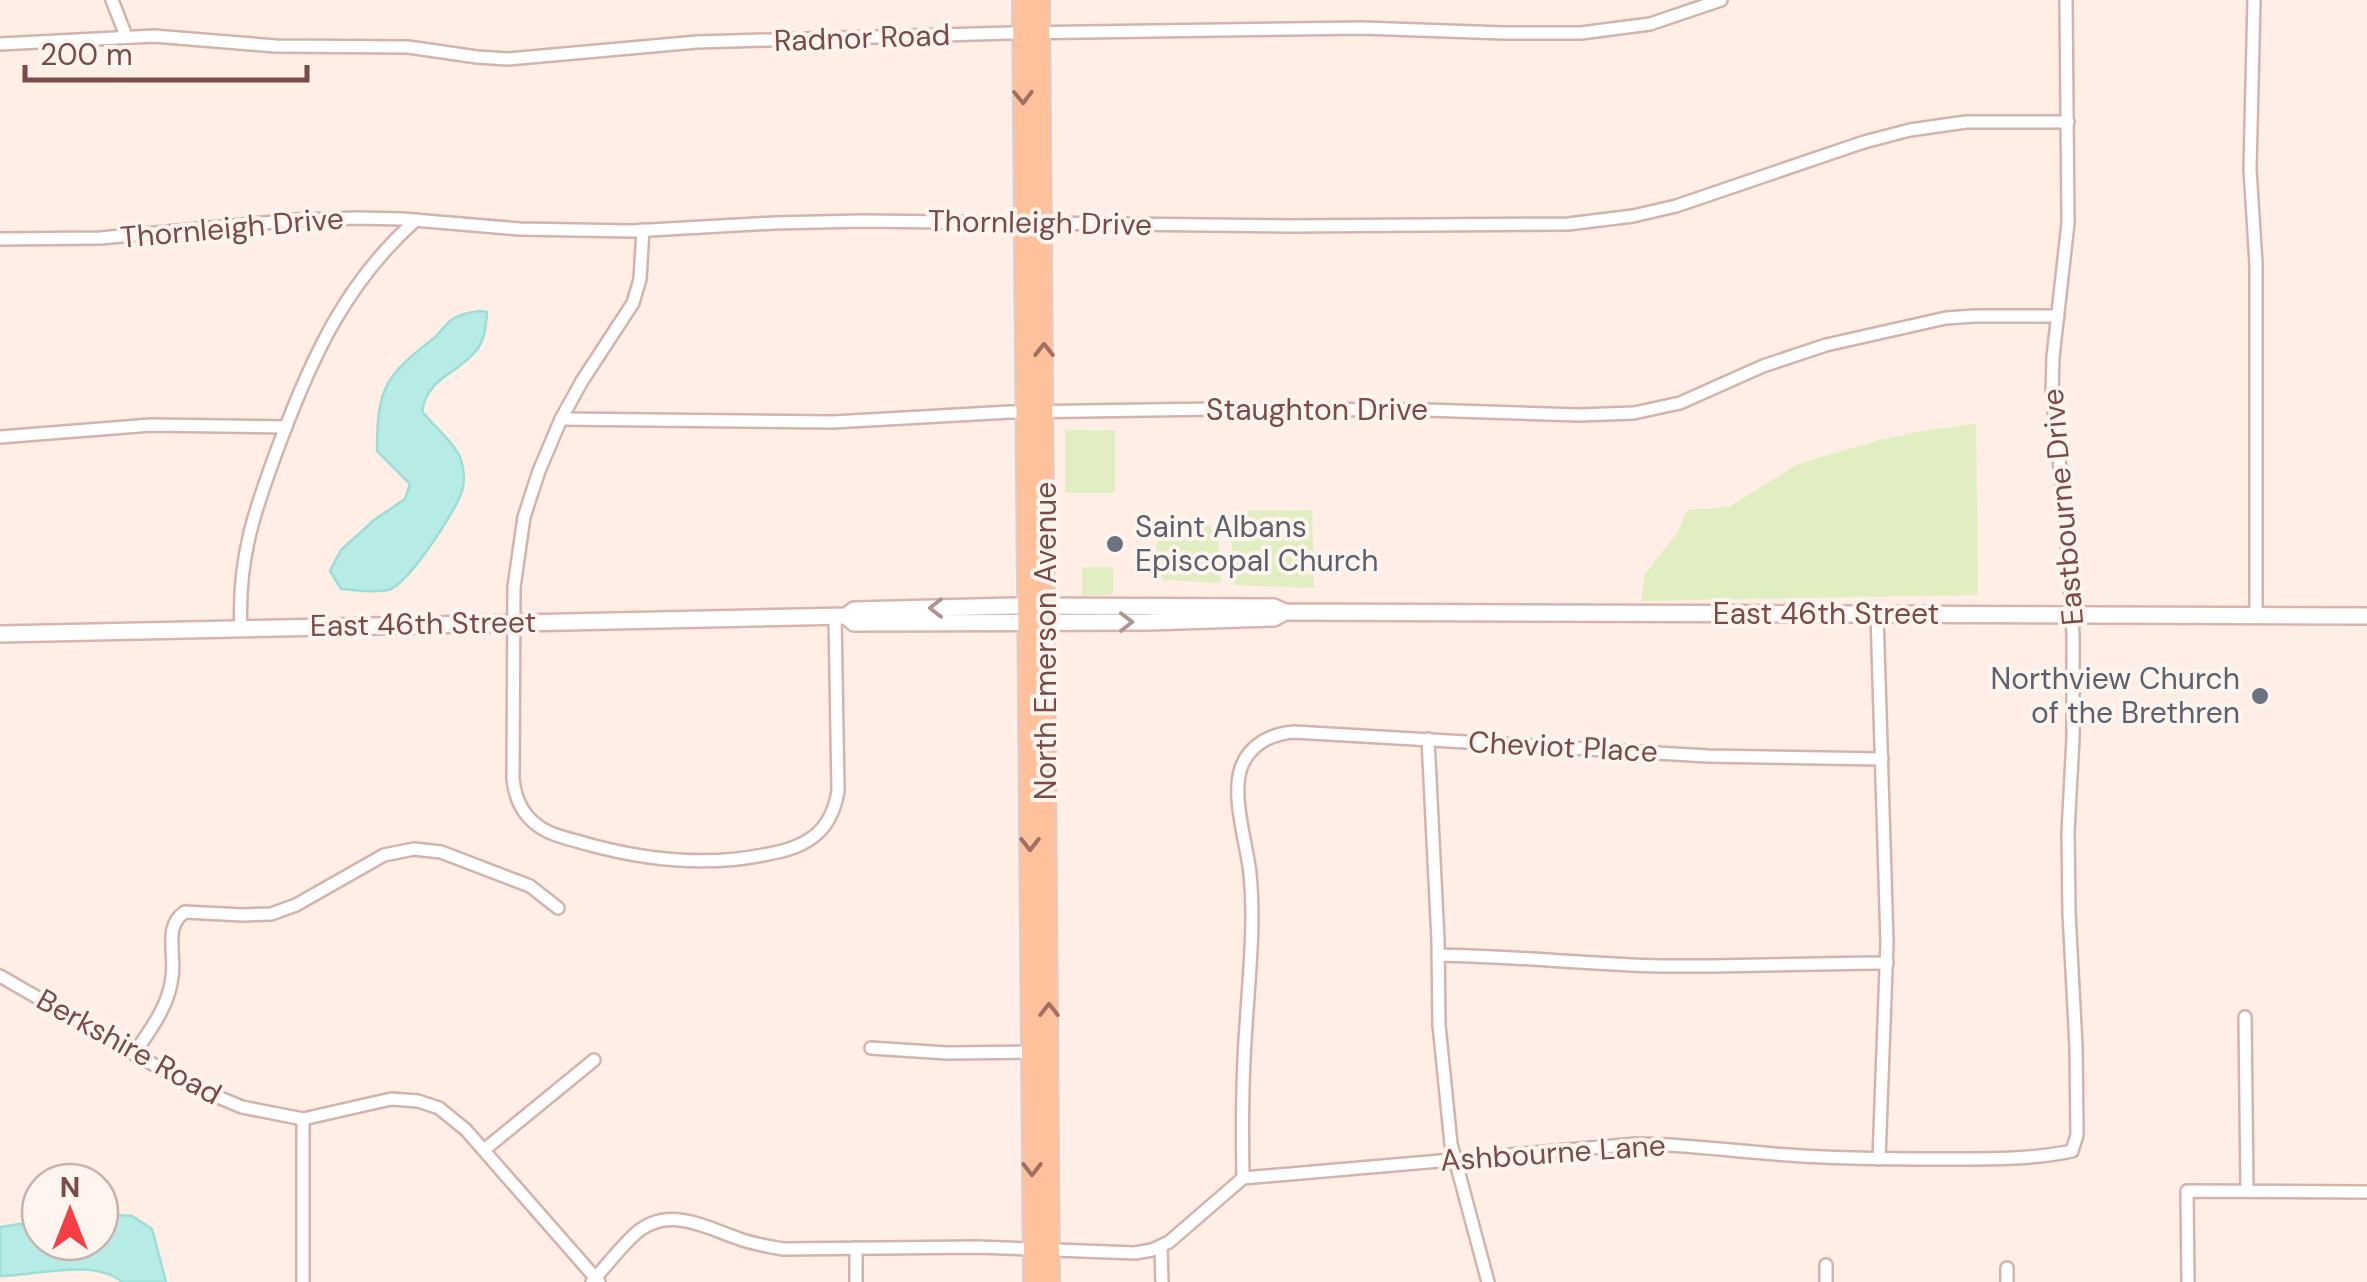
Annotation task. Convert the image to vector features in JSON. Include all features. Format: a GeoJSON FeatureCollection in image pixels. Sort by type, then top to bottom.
{"type":"FeatureCollection","features":[{"type":"Feature","properties":{"kind":"main road","name":"North Emerson Avenue"},"geometry":{"type":"LineString","coordinates":[[1022,0],[1032,32]]}},
{"type":"Feature","properties":{"kind":"main road","name":"North Emerson Avenue"},"geometry":{"type":"LineString","coordinates":[[1040,0],[1032,32],[1041,1249],[1050,1282]]}},
{"type":"Feature","properties":{"kind":"main road","name":"East 46th Street"},"geometry":{"type":"LineString","coordinates":[[0,634],[841,616],[854,610],[1037,614],[1166,622],[1274,618],[1285,612],[2367,616]]}},
{"type":"Feature","properties":{"kind":"main road","name":"North Emerson Avenue"},"geometry":{"type":"LineString","coordinates":[[1032,1282],[1041,1249]]}},
{"type":"Feature","properties":{"kind":"street"},"geometry":{"type":"LineString","coordinates":[[112,0],[126,36]]}},
{"type":"Feature","properties":{"kind":"street","name":"Radnor Road"},"geometry":{"type":"LineString","coordinates":[[0,44],[126,36],[276,46],[408,47],[508,59],[697,42],[1032,32],[1362,28],[1582,33],[1650,24],[1721,0]]}},
{"type":"Feature","properties":{"kind":"street","name":"Eastbourne Drive"},"geometry":{"type":"LineString","coordinates":[[2066,0],[2068,229],[2052,392],[2072,615],[2074,738],[2068,914],[2077,1135]]}},
{"type":"Feature","properties":{"kind":"street"},"geometry":{"type":"LineString","coordinates":[[2254,0],[2250,170],[2256,264],[2256,616]]}},
{"type":"Feature","properties":{"kind":"street","name":"Thornleigh Drive"},"geometry":{"type":"LineString","coordinates":[[0,239],[100,238],[322,218],[416,220],[520,229],[643,230],[822,222],[1559,224],[1607,220],[1676,206],[1910,130],[1966,122],[2068,122]]}},
{"type":"Feature","properties":{"kind":"street"},"geometry":{"type":"LineString","coordinates":[[241,628],[246,542],[313,360],[335,317],[368,270],[416,220]]}},
{"type":"Feature","properties":{"kind":"street"},"geometry":{"type":"LineString","coordinates":[[643,230],[640,279],[632,304],[561,419],[538,471],[524,522],[516,569],[513,779],[526,815],[546,832],[657,860],[710,862],[796,847],[818,833],[831,816],[839,787],[841,616]]}},
{"type":"Feature","properties":{"kind":"street","name":"Staughton Drive"},"geometry":{"type":"LineString","coordinates":[[561,419],[832,422],[1035,412],[1287,409],[1634,413],[1680,403],[1763,366],[1826,344],[1946,318],[2058,316]]}},
{"type":"Feature","properties":{"kind":"street"},"geometry":{"type":"LineString","coordinates":[[0,436],[151,426],[286,428]]}},
{"type":"Feature","properties":{"kind":"street"},"geometry":{"type":"LineString","coordinates":[[1877,614],[1887,963],[1879,1159]]}},
{"type":"Feature","properties":{"kind":"street","name":"Cheviot Place"},"geometry":{"type":"LineString","coordinates":[[1243,1178],[1241,1092],[1252,932],[1251,876],[1238,785],[1242,763],[1268,738],[1289,732],[1708,756],[1882,760]]}},
{"type":"Feature","properties":{"kind":"street"},"geometry":{"type":"LineString","coordinates":[[1428,739],[1440,1038],[1451,1144],[1488,1282]]}},
{"type":"Feature","properties":{"kind":"street"},"geometry":{"type":"LineString","coordinates":[[134,1054],[168,994],[174,962],[172,926],[185,912],[270,914],[384,856],[414,848],[445,854],[530,886],[558,908]]}},
{"type":"Feature","properties":{"kind":"street"},"geometry":{"type":"LineString","coordinates":[[1438,955],[1666,966],[1887,963]]}},
{"type":"Feature","properties":{"kind":"street","name":"Berkshire Road"},"geometry":{"type":"LineString","coordinates":[[0,976],[221,1100],[303,1119],[378,1101],[418,1101],[439,1108],[457,1120],[596,1281]]}},
{"type":"Feature","properties":{"kind":"street"},"geometry":{"type":"LineString","coordinates":[[2245,1018],[2247,1191]]}},
{"type":"Feature","properties":{"kind":"street"},"geometry":{"type":"LineString","coordinates":[[871,1048],[947,1053],[1040,1052]]}},
{"type":"Feature","properties":{"kind":"street"},"geometry":{"type":"LineString","coordinates":[[484,1150],[594,1060]]}},
{"type":"Feature","properties":{"kind":"street"},"geometry":{"type":"LineString","coordinates":[[302,1282],[303,1119]]}},
{"type":"Feature","properties":{"kind":"street","name":"Ashbourne Lane"},"geometry":{"type":"LineString","coordinates":[[1243,1178],[1636,1144],[1792,1156],[2001,1160],[2072,1151],[2077,1135]]}},
{"type":"Feature","properties":{"kind":"street"},"geometry":{"type":"LineString","coordinates":[[596,1281],[640,1230],[674,1219],[696,1221],[769,1248],[1134,1252],[1176,1238],[1243,1178]]}},
{"type":"Feature","properties":{"kind":"street"},"geometry":{"type":"LineString","coordinates":[[2188,1282],[2187,1191],[2367,1192]]}},
{"type":"Feature","properties":{"kind":"street"},"geometry":{"type":"LineString","coordinates":[[1161,1246],[1162,1282]]}},
{"type":"Feature","properties":{"kind":"street"},"geometry":{"type":"LineString","coordinates":[[856,1248],[856,1282]]}},
{"type":"Feature","properties":{"kind":"street"},"geometry":{"type":"LineString","coordinates":[[1826,1265],[1826,1282]]}},
{"type":"Feature","properties":{"kind":"street"},"geometry":{"type":"LineString","coordinates":[[2007,1268],[2007,1282]]}},
{"type":"Feature","properties":{"kind":"green space"},"geometry":{"type":"Polygon","coordinates":[[[1976,424],[1978,595],[1641,601],[1645,574],[1678,532],[1687,510],[1729,507],[1798,464],[1883,439],[1976,424]]]}},
{"type":"Feature","properties":{"kind":"green space"},"geometry":{"type":"Polygon","coordinates":[[[1065,430],[1115,430],[1115,493],[1065,493],[1065,430]]]}},
{"type":"Feature","properties":{"kind":"green space"},"geometry":{"type":"Polygon","coordinates":[[[1312,510],[1314,588],[1235,585],[1230,579],[1234,511],[1312,510]]]}},
{"type":"Feature","properties":{"kind":"green space"},"geometry":{"type":"Polygon","coordinates":[[[1200,517],[1218,535],[1221,583],[1164,580],[1155,570],[1159,519],[1200,517]]]}},
{"type":"Feature","properties":{"kind":"green space"},"geometry":{"type":"Polygon","coordinates":[[[1082,567],[1113,567],[1113,595],[1082,596],[1082,567]]]}},
{"type":"Feature","properties":{"kind":"water"},"geometry":{"type":"Polygon","coordinates":[[[487,312],[479,347],[436,383],[422,411],[459,454],[464,484],[458,501],[430,546],[396,585],[377,591],[341,589],[330,571],[341,550],[405,499],[410,484],[377,451],[379,412],[387,385],[404,363],[450,321],[487,312]]]}},
{"type":"Feature","properties":{"kind":"water"},"geometry":{"type":"Polygon","coordinates":[[[120,1215],[132,1216],[152,1229],[166,1282],[122,1282],[96,1271],[80,1270],[0,1276],[0,1227],[20,1224],[20,1262],[120,1262],[120,1215]]]}},
{"type":"Feature","properties":{"kind":"place","name":"Saint Albans Episcopal Church"},"geometry":{"type":"Point","coordinates":[1115,544]}},
{"type":"Feature","properties":{"kind":"place","name":"Northview Church of the Brethren"},"geometry":{"type":"Point","coordinates":[2260,696]}}]}
